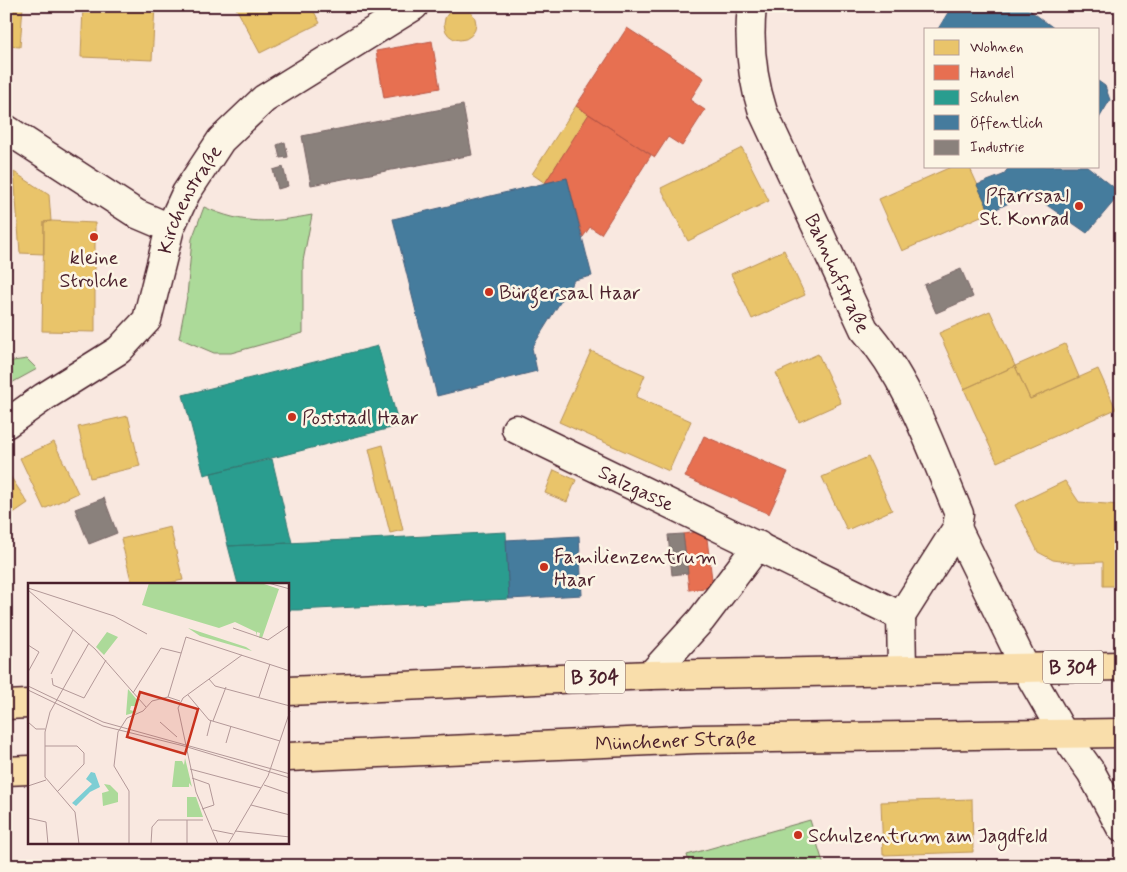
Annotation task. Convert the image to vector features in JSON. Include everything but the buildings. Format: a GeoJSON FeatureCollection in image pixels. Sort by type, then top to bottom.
{"type":"FeatureCollection","features":[{"type":"Feature","properties":{"kind":"main road","name":"B 304"},"geometry":{"type":"LineString","coordinates":[[289,691],[651,675],[1121,666]]}},
{"type":"Feature","properties":{"kind":"main road"},"geometry":{"type":"LineString","coordinates":[[6,705],[28,704]]}},
{"type":"Feature","properties":{"kind":"main road","name":"Münchener Straße"},"geometry":{"type":"LineString","coordinates":[[289,757],[696,738],[1063,732],[1121,733]]}},
{"type":"Feature","properties":{"kind":"main road"},"geometry":{"type":"LineString","coordinates":[[6,771],[28,770]]}},
{"type":"Feature","properties":{"kind":"street","name":"Kirchenstraße"},"geometry":{"type":"LineString","coordinates":[[6,424],[44,396],[119,350],[147,320],[170,228],[186,192],[222,140],[264,99],[414,6]]}},
{"type":"Feature","properties":{"kind":"street","name":"Bahnhofstraße"},"geometry":{"type":"LineString","coordinates":[[752,6],[752,58],[755,86],[763,112],[864,329],[897,372],[959,514],[957,528],[1025,667],[1063,732],[1091,772],[1121,828]]}},
{"type":"Feature","properties":{"kind":"street"},"geometry":{"type":"LineString","coordinates":[[6,129],[137,214],[170,228]]}},
{"type":"Feature","properties":{"kind":"street","name":"Salzgasse"},"geometry":{"type":"LineString","coordinates":[[516,429],[901,616]]}},
{"type":"Feature","properties":{"kind":"street"},"geometry":{"type":"LineString","coordinates":[[902,669],[901,616],[957,528]]}},
{"type":"Feature","properties":{"kind":"street"},"geometry":{"type":"LineString","coordinates":[[651,675],[701,620],[758,545]]}},
{"type":"Feature","properties":{"kind":"green space"},"geometry":{"type":"Polygon","coordinates":[[[6,188],[11,270],[6,271],[6,188]]]}},
{"type":"Feature","properties":{"kind":"green space"},"geometry":{"type":"Polygon","coordinates":[[[204,207],[232,217],[257,221],[283,220],[312,215],[303,261],[303,333],[231,353],[214,353],[179,338],[187,296],[192,239],[204,207]]]}},
{"type":"Feature","properties":{"kind":"green space"},"geometry":{"type":"Polygon","coordinates":[[[27,359],[37,369],[6,386],[6,362],[27,359]]]}},
{"type":"Feature","properties":{"kind":"green space"},"geometry":{"type":"Polygon","coordinates":[[[810,820],[824,866],[690,866],[687,855],[810,820]]]}},
{"type":"Feature","properties":{"kind":"place","name":"Pfarrsaal St. Konrad"},"geometry":{"type":"Point","coordinates":[1079,206]}},
{"type":"Feature","properties":{"kind":"place","name":"kleine Strolche"},"geometry":{"type":"Point","coordinates":[94,237]}},
{"type":"Feature","properties":{"kind":"place","name":"Bürgersaal Haar"},"geometry":{"type":"Point","coordinates":[489,292]}},
{"type":"Feature","properties":{"kind":"place","name":"Poststadl Haar"},"geometry":{"type":"Point","coordinates":[292,417]}},
{"type":"Feature","properties":{"kind":"place","name":"Familienzentrum Haar"},"geometry":{"type":"Point","coordinates":[544,567]}},
{"type":"Feature","properties":{"kind":"place","name":"Schulzentrum am Jagdfeld"},"geometry":{"type":"Point","coordinates":[798,835]}}]}
